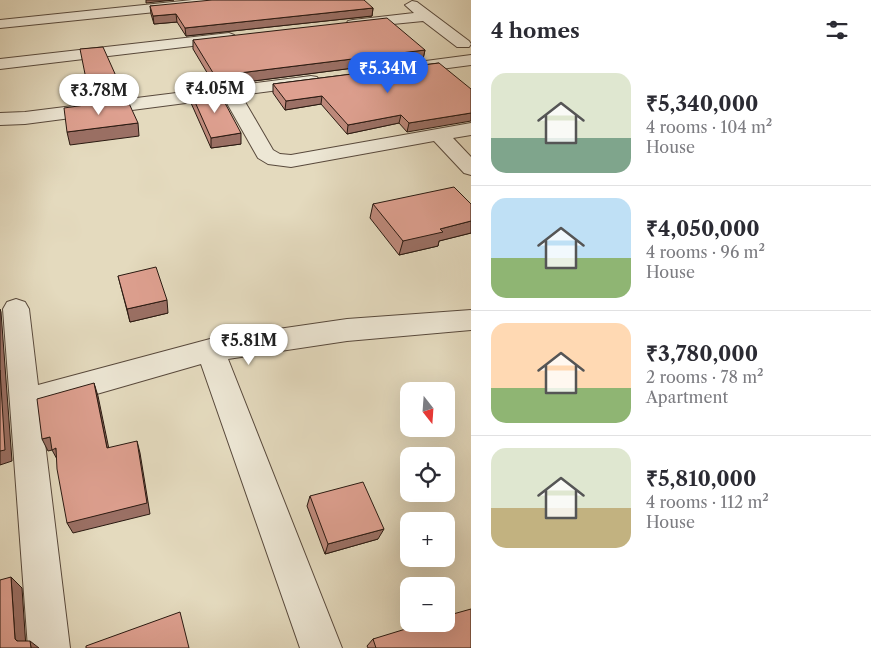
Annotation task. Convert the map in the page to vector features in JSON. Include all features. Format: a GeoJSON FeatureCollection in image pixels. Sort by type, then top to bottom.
{"type":"FeatureCollection","features":[{"type":"Feature","properties":{"kind":"street"},"geometry":{"type":"LineString","coordinates":[[7,7],[1,28],[233,0]]}},
{"type":"Feature","properties":{"kind":"street"},"geometry":{"type":"LineString","coordinates":[[405,0],[468,46]]}},
{"type":"Feature","properties":{"kind":"street"},"geometry":{"type":"LineString","coordinates":[[337,26],[426,16]]}},
{"type":"Feature","properties":{"kind":"street"},"geometry":{"type":"LineString","coordinates":[[0,64],[248,36]]}},
{"type":"Feature","properties":{"kind":"street"},"geometry":{"type":"LineString","coordinates":[[384,72],[471,60]]}},
{"type":"Feature","properties":{"kind":"street"},"geometry":{"type":"LineString","coordinates":[[0,119],[25,118],[326,79]]}},
{"type":"Feature","properties":{"kind":"street"},"geometry":{"type":"LineString","coordinates":[[230,92],[266,154],[275,160],[292,161],[471,129]]}},
{"type":"Feature","properties":{"kind":"street"},"geometry":{"type":"LineString","coordinates":[[439,134],[471,169]]}},
{"type":"Feature","properties":{"kind":"street"},"geometry":{"type":"LineString","coordinates":[[16,309],[49,648]]}},
{"type":"Feature","properties":{"kind":"street"},"geometry":{"type":"LineString","coordinates":[[25,402],[210,350],[347,330],[471,320]]}},
{"type":"Feature","properties":{"kind":"street"},"geometry":{"type":"LineString","coordinates":[[210,350],[321,648]]}},
{"type":"Feature","properties":{"kind":"building"},"geometry":{"type":"Polygon","coordinates":[[[212,0],[364,0],[373,8],[185,28],[176,14],[153,16],[150,6],[212,0]]]}},
{"type":"Feature","properties":{"kind":"building"},"geometry":{"type":"Polygon","coordinates":[[[387,18],[425,50],[215,76],[193,40],[387,18]]]}},
{"type":"Feature","properties":{"kind":"building"},"geometry":{"type":"Polygon","coordinates":[[[103,47],[120,85],[88,89],[80,49],[103,47]]]}},
{"type":"Feature","properties":{"kind":"building"},"geometry":{"type":"Polygon","coordinates":[[[439,63],[471,89],[471,113],[409,123],[401,115],[348,125],[322,96],[286,101],[273,84],[439,63]]]}},
{"type":"Feature","properties":{"kind":"building"},"geometry":{"type":"Polygon","coordinates":[[[218,90],[241,133],[211,138],[191,93],[218,90]]]}},
{"type":"Feature","properties":{"kind":"building"},"geometry":{"type":"Polygon","coordinates":[[[127,99],[138,123],[67,132],[64,108],[127,99]]]}},
{"type":"Feature","properties":{"kind":"building"},"geometry":{"type":"Polygon","coordinates":[[[454,187],[471,204],[471,221],[440,229],[443,232],[403,241],[373,204],[454,187]]]}},
{"type":"Feature","properties":{"kind":"building"},"geometry":{"type":"Polygon","coordinates":[[[156,267],[167,300],[127,309],[118,276],[156,267]]]}},
{"type":"Feature","properties":{"kind":"building"},"geometry":{"type":"Polygon","coordinates":[[[0,370],[5,450],[0,451],[0,370]]]}},
{"type":"Feature","properties":{"kind":"building"},"geometry":{"type":"Polygon","coordinates":[[[94,383],[107,448],[137,441],[147,503],[67,523],[57,469],[56,448],[52,450],[50,437],[42,439],[37,399],[94,383]]]}},
{"type":"Feature","properties":{"kind":"building"},"geometry":{"type":"Polygon","coordinates":[[[363,482],[384,529],[328,544],[310,496],[363,482]]]}},
{"type":"Feature","properties":{"kind":"building"},"geometry":{"type":"Polygon","coordinates":[[[11,577],[15,639],[17,641],[30,641],[31,648],[0,648],[0,580],[11,577]]]}},
{"type":"Feature","properties":{"kind":"building"},"geometry":{"type":"Polygon","coordinates":[[[471,609],[471,648],[376,648],[373,639],[400,631],[455,632],[455,613],[471,609]]]}},
{"type":"Feature","properties":{"kind":"building"},"geometry":{"type":"Polygon","coordinates":[[[180,612],[189,648],[86,648],[86,646],[180,612]]]}}]}
